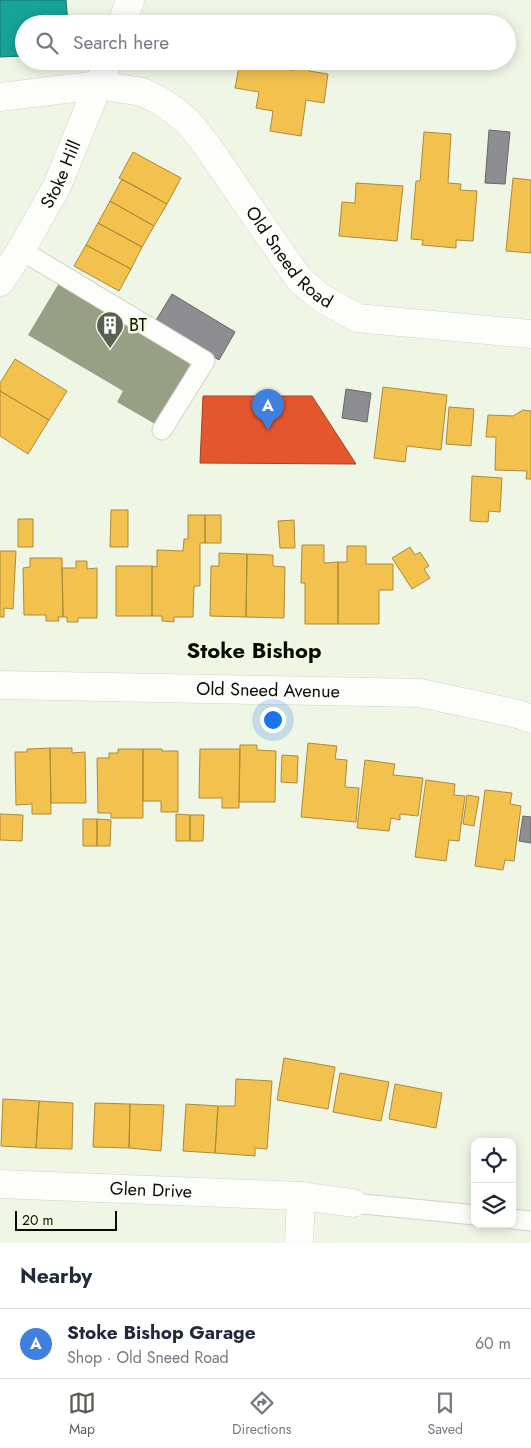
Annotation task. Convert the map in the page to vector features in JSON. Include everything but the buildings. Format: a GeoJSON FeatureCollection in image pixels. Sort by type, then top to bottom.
{"type":"FeatureCollection","features":[{"type":"Feature","properties":{"kind":"street"},"geometry":{"type":"LineString","coordinates":[[125,15],[130,0]]}},
{"type":"Feature","properties":{"kind":"street","name":"Old Sneed Road"},"geometry":{"type":"LineString","coordinates":[[0,97],[103,73],[157,99],[189,122],[206,142],[299,279],[320,297],[357,318],[531,334]]}},
{"type":"Feature","properties":{"kind":"street","name":"Stoke Hill"},"geometry":{"type":"LineString","coordinates":[[0,282],[21,250],[57,186],[103,73]]}},
{"type":"Feature","properties":{"kind":"street","name":"Old Sneed Avenue"},"geometry":{"type":"LineString","coordinates":[[0,685],[420,693],[518,714],[531,720]]}},
{"type":"Feature","properties":{"kind":"street","name":"Glen Drive"},"geometry":{"type":"LineString","coordinates":[[0,1184],[301,1196],[353,1203]]}},
{"type":"Feature","properties":{"kind":"street"},"geometry":{"type":"LineString","coordinates":[[299,1243],[301,1196]]}},
{"type":"Feature","properties":{"kind":"lane"},"geometry":{"type":"LineString","coordinates":[[21,250],[204,361],[162,430]]}},
{"type":"Feature","properties":{"kind":"lane","name":"Glen Drive"},"geometry":{"type":"LineString","coordinates":[[353,1203],[471,1215]]}},
{"type":"Feature","properties":{"kind":"lane"},"geometry":{"type":"LineString","coordinates":[[516,1219],[531,1221]]}},
{"type":"Feature","properties":{"kind":"place","name":"BT"},"geometry":{"type":"Point","coordinates":[110,349]}},
{"type":"Feature","properties":{"kind":"place","name":"Stoke Bishop Garage"},"geometry":{"type":"Point","coordinates":[268,430]}},
{"type":"Feature","properties":{"kind":"district","name":"Stoke Bishop"},"geometry":{"type":"Point","coordinates":[254,650]}}]}
